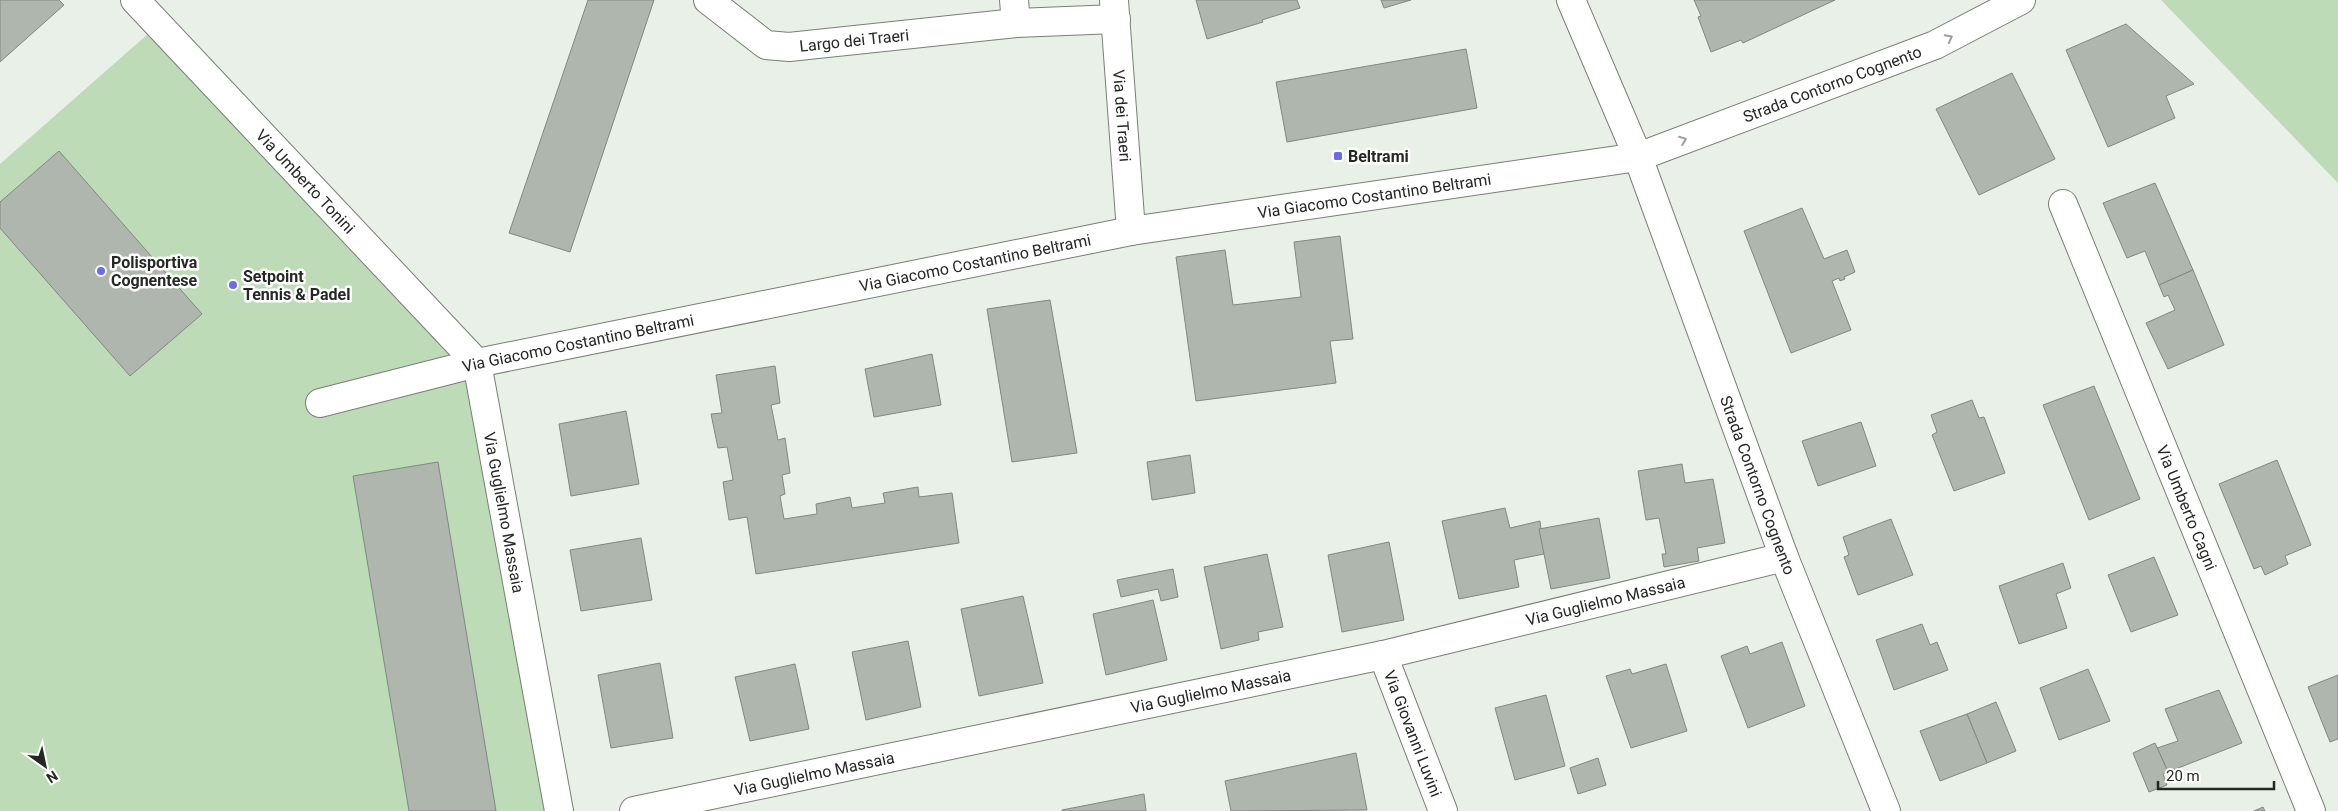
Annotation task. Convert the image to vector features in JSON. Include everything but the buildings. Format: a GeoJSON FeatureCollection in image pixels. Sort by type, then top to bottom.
{"type":"FeatureCollection","features":[{"type":"Feature","properties":{"kind":"street","name":"Via Umberto Tonini"},"geometry":{"type":"LineString","coordinates":[[135,0],[477,363]]}},
{"type":"Feature","properties":{"kind":"street","name":"Largo dei Traeri"},"geometry":{"type":"LineString","coordinates":[[708,0],[766,45],[788,47],[1015,12],[1115,10]]}},
{"type":"Feature","properties":{"kind":"street","name":"Strada Contorno Cognento"},"geometry":{"type":"LineString","coordinates":[[1572,0],[1638,157],[1784,557],[1886,811]]}},
{"type":"Feature","properties":{"kind":"street","name":"Strada Contorno Cognento"},"geometry":{"type":"LineString","coordinates":[[1638,157],[1935,45],[2021,0]]}},
{"type":"Feature","properties":{"kind":"street","name":"Via dei Traeri"},"geometry":{"type":"LineString","coordinates":[[1115,10],[1131,231]]}},
{"type":"Feature","properties":{"kind":"street","name":"Via Giacomo Costantino Beltrami"},"geometry":{"type":"LineString","coordinates":[[320,403],[477,363],[1131,231],[1638,157]]}},
{"type":"Feature","properties":{"kind":"street","name":"Via Umberto Cagni"},"geometry":{"type":"LineString","coordinates":[[2063,204],[2311,811]]}},
{"type":"Feature","properties":{"kind":"street","name":"Via Guglielmo Massaia"},"geometry":{"type":"LineString","coordinates":[[477,363],[559,811]]}},
{"type":"Feature","properties":{"kind":"street","name":"Via Guglielmo Massaia"},"geometry":{"type":"LineString","coordinates":[[634,811],[1383,655],[1784,557]]}},
{"type":"Feature","properties":{"kind":"street","name":"Via Giovanni Luvini"},"geometry":{"type":"LineString","coordinates":[[1383,655],[1443,811]]}},
{"type":"Feature","properties":{"kind":"green space"},"geometry":{"type":"Polygon","coordinates":[[[2161,0],[2338,0],[2338,183],[2161,0]]]}},
{"type":"Feature","properties":{"kind":"green space"},"geometry":{"type":"Polygon","coordinates":[[[165,19],[480,366],[555,811],[0,811],[0,164],[165,19]]]}},
{"type":"Feature","properties":{"kind":"place","name":"Beltrami"},"geometry":{"type":"Point","coordinates":[1338,156]}},
{"type":"Feature","properties":{"kind":"place","name":"Polisportiva Cognentese"},"geometry":{"type":"Point","coordinates":[101,271]}},
{"type":"Feature","properties":{"kind":"place","name":"Setpoint Tennis & Padel"},"geometry":{"type":"Point","coordinates":[233,285]}}]}
